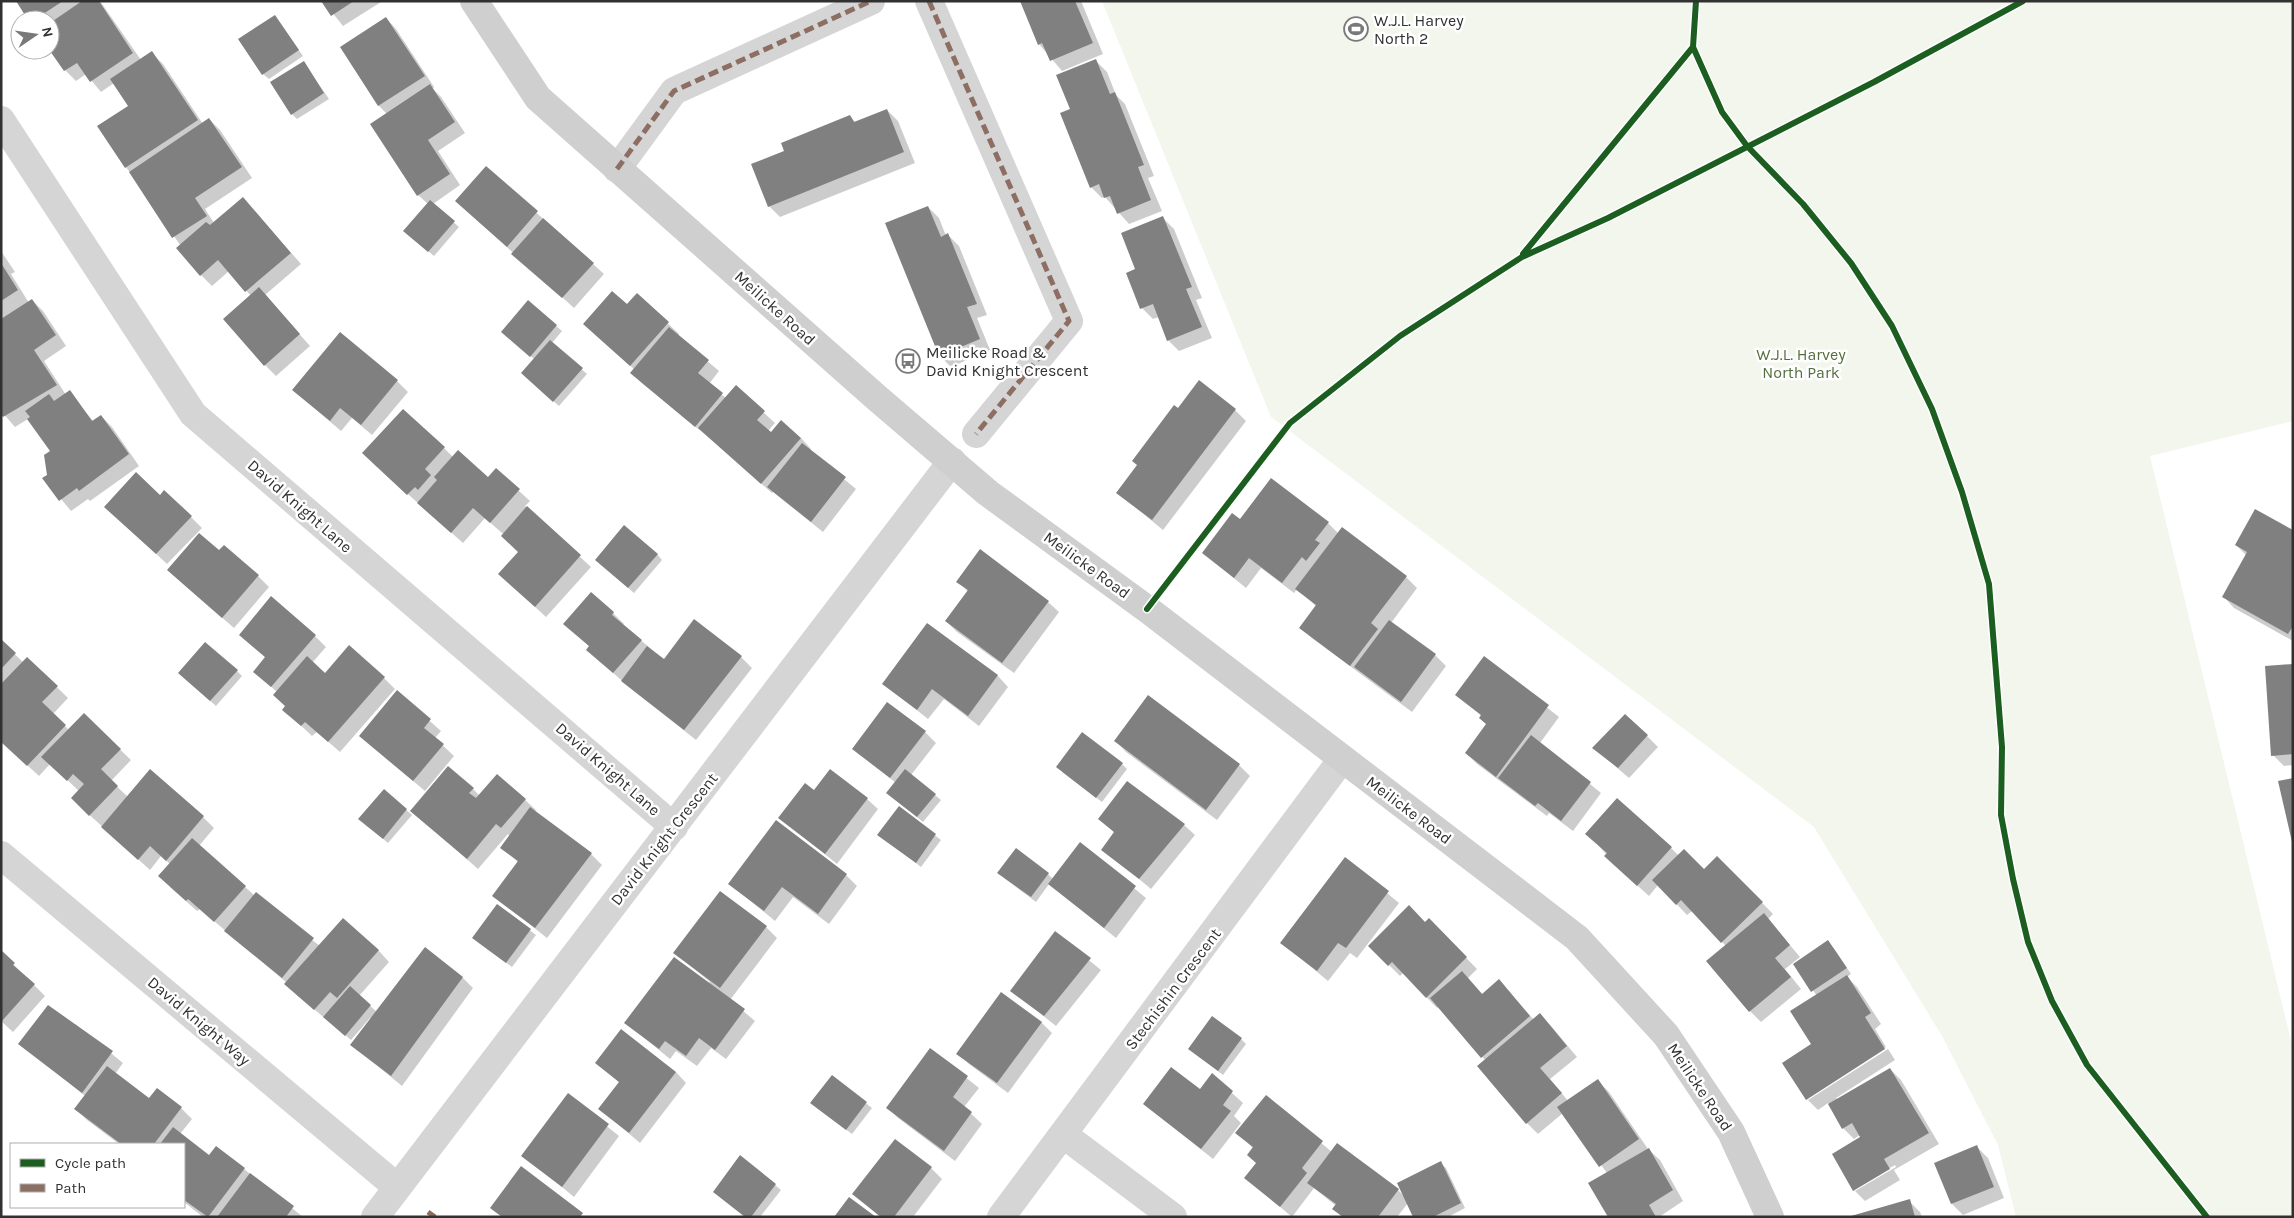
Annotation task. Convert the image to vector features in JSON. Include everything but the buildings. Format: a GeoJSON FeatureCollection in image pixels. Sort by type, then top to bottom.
{"type":"FeatureCollection","features":[{"type":"Feature","properties":{"kind":"street","name":"Meilicke Road"},"geometry":{"type":"LineString","coordinates":[[474,1],[538,98],[877,398],[988,493],[1147,609],[1577,938],[1666,1035],[1731,1132],[1770,1217]]}},
{"type":"Feature","properties":{"kind":"street"},"geometry":{"type":"LineString","coordinates":[[618,169],[674,91],[871,1]]}},
{"type":"Feature","properties":{"kind":"street"},"geometry":{"type":"LineString","coordinates":[[929,1],[1069,321],[976,434]]}},
{"type":"Feature","properties":{"kind":"street","name":"David Knight Lane"},"geometry":{"type":"LineString","coordinates":[[1,120],[193,414],[674,826]]}},
{"type":"Feature","properties":{"kind":"street","name":"David Knight Crescent"},"geometry":{"type":"LineString","coordinates":[[375,1217],[952,461]]}},
{"type":"Feature","properties":{"kind":"street","name":"Stechishin Crescent"},"geometry":{"type":"LineString","coordinates":[[1001,1217],[1064,1135],[1342,759]]}},
{"type":"Feature","properties":{"kind":"street","name":"David Knight Way"},"geometry":{"type":"LineString","coordinates":[[1,855],[397,1187]]}},
{"type":"Feature","properties":{"kind":"street"},"geometry":{"type":"LineString","coordinates":[[1064,1135],[1173,1217]]}},
{"type":"Feature","properties":{"kind":"green space","name":"W.J.L. Harvey North Park"},"geometry":{"type":"Polygon","coordinates":[[[1102,1],[2293,1],[2293,421],[2150,456],[2293,1049],[2293,1217],[2016,1217],[1998,1145],[1942,1036],[1814,827],[1271,417],[1102,1]]]}},
{"type":"Feature","properties":{"kind":"marked path"},"geometry":{"type":"LineString","coordinates":[[617,169],[674,91],[871,1]]}},
{"type":"Feature","properties":{"kind":"marked path"},"geometry":{"type":"LineString","coordinates":[[929,1],[1069,321],[976,434]]}},
{"type":"Feature","properties":{"kind":"marked path"},"geometry":{"type":"LineString","coordinates":[[428,1212],[435,1217]]}},
{"type":"Feature","properties":{"kind":"cycle path"},"geometry":{"type":"LineString","coordinates":[[1696,1],[1693,47],[1722,112],[1747,146],[1803,204],[1851,263],[1892,326],[1932,409],[1962,492],[1989,584],[2002,747],[2001,815],[2013,879],[2028,942],[2052,1001],[2087,1065],[2207,1217]]}},
{"type":"Feature","properties":{"kind":"cycle path"},"geometry":{"type":"LineString","coordinates":[[1147,609],[1290,423],[1400,336],[1522,257],[1608,218],[1874,82],[2023,1]]}},
{"type":"Feature","properties":{"kind":"cycle path"},"geometry":{"type":"LineString","coordinates":[[1523,254],[1693,47]]}},
{"type":"Feature","properties":{"kind":"place","name":"W.J.L. Harvey North 2"},"geometry":{"type":"Point","coordinates":[1356,29]}},
{"type":"Feature","properties":{"kind":"place","name":"Meilicke Road & David Knight Crescent"},"geometry":{"type":"Point","coordinates":[908,361]}}]}
